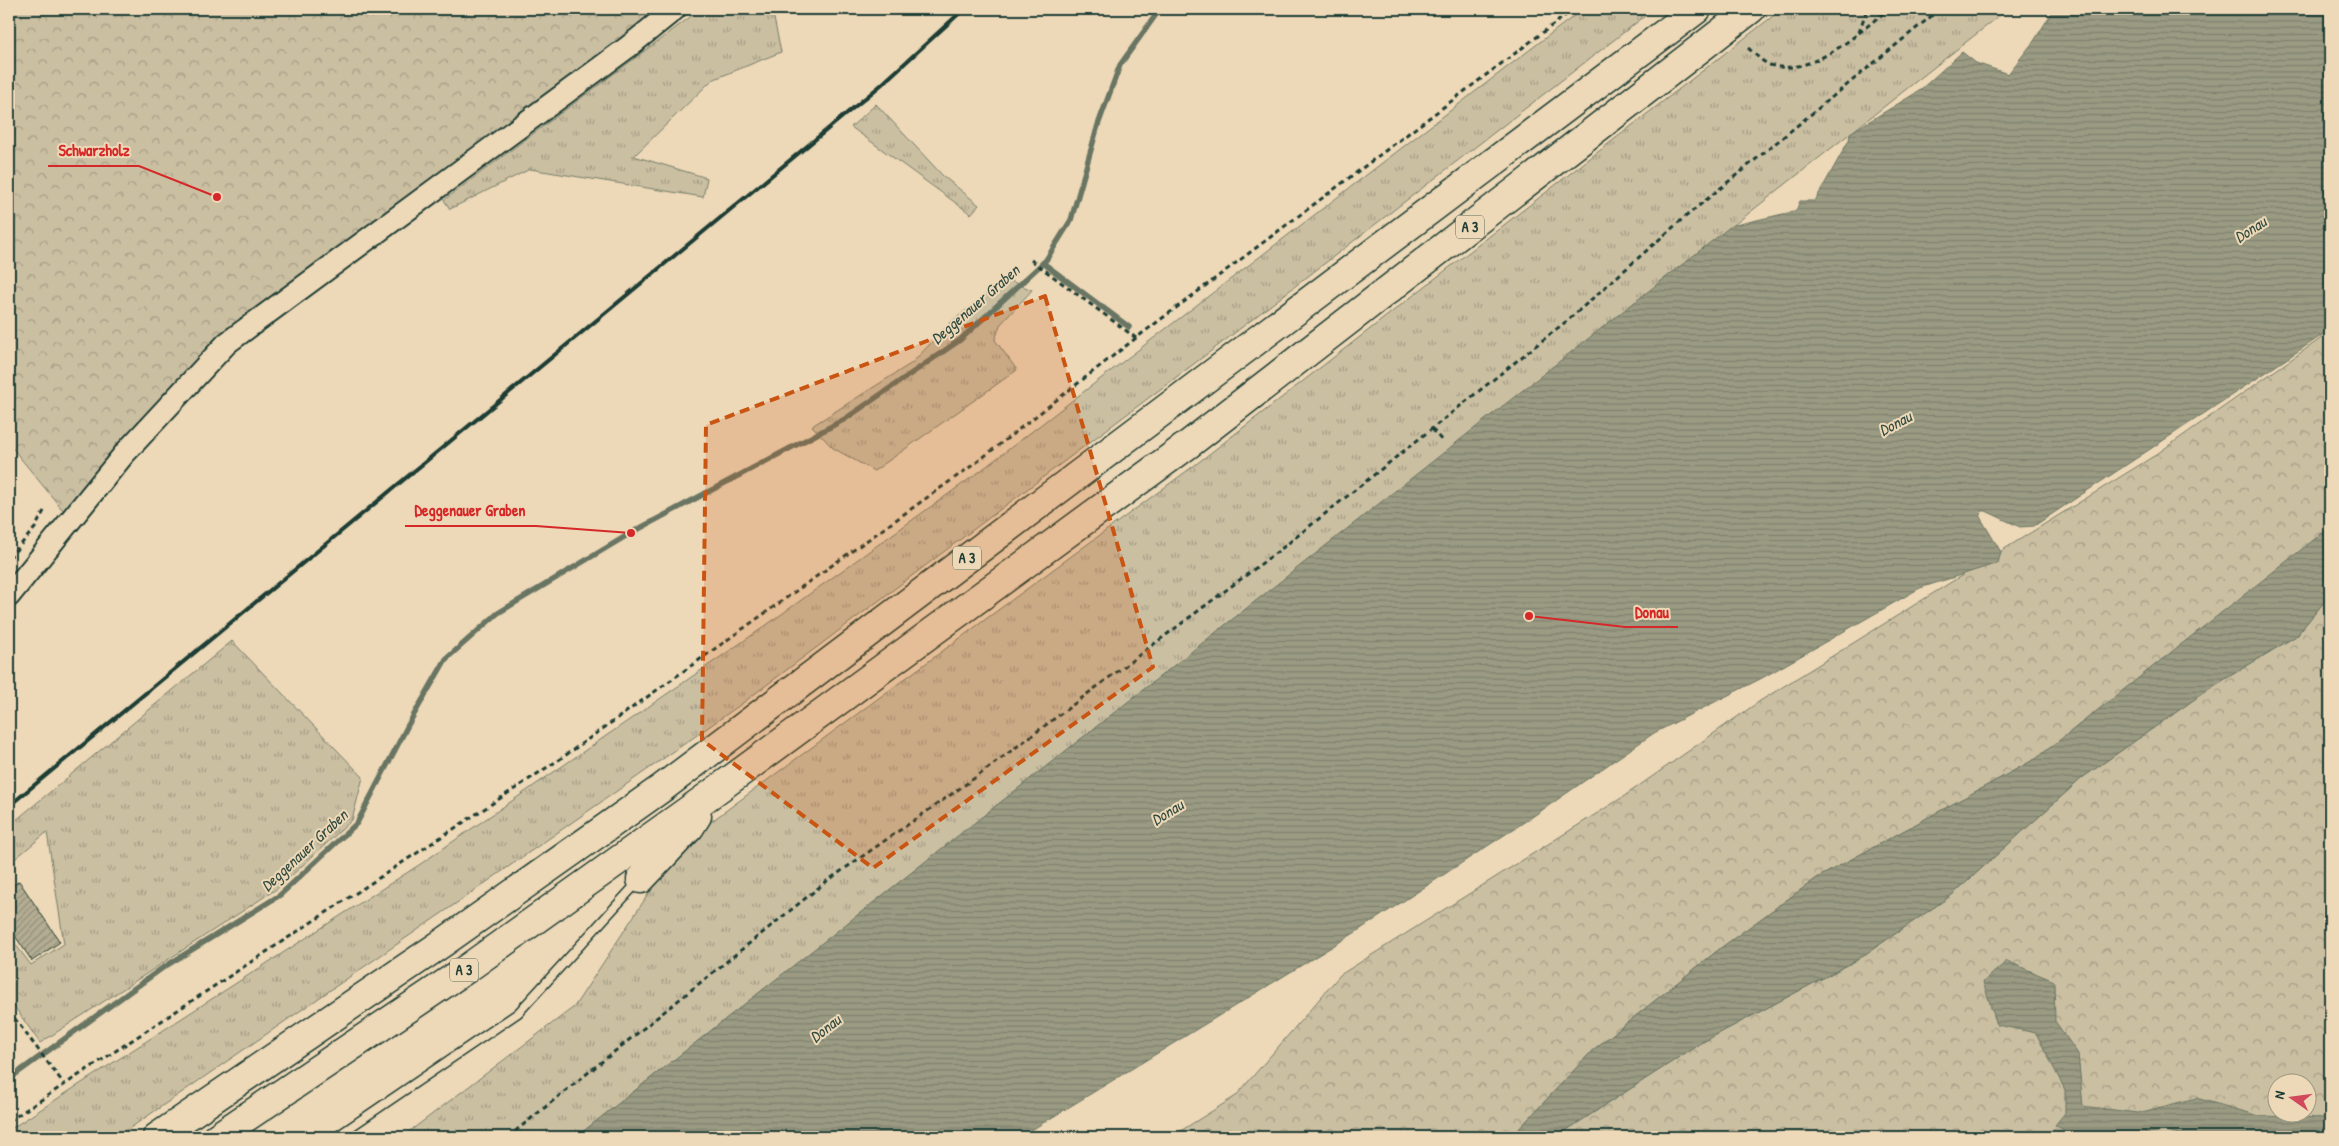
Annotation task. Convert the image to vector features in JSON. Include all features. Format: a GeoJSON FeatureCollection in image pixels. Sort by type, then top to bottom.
{"type":"FeatureCollection","features":[{"type":"Feature","properties":{"kind":"highway","name":"A 3"},"geometry":{"type":"LineString","coordinates":[[157,1137],[444,942],[662,788],[1696,9]]}},
{"type":"Feature","properties":{"kind":"highway","name":"A 3"},"geometry":{"type":"LineString","coordinates":[[216,1137],[465,970],[708,797],[1189,444],[1751,9]]}},
{"type":"Feature","properties":{"kind":"highway"},"geometry":{"type":"LineString","coordinates":[[641,879],[690,827],[708,797]]}},
{"type":"Feature","properties":{"kind":"main road"},"geometry":{"type":"LineString","coordinates":[[9,596],[125,453],[227,343],[628,47],[674,9]]}},
{"type":"Feature","properties":{"kind":"lane"},"geometry":{"type":"LineString","coordinates":[[336,1137],[518,1013],[641,879]]}},
{"type":"Feature","properties":{"kind":"path"},"geometry":{"type":"LineString","coordinates":[[9,1121],[563,758],[977,462],[1136,338],[1574,9]]}},
{"type":"Feature","properties":{"kind":"path"},"geometry":{"type":"LineString","coordinates":[[1858,34],[1867,9]]}},
{"type":"Feature","properties":{"kind":"path"},"geometry":{"type":"LineString","coordinates":[[1748,48],[1769,64],[1790,66],[1807,64],[1848,42],[1888,9]]}},
{"type":"Feature","properties":{"kind":"path"},"geometry":{"type":"LineString","coordinates":[[508,1137],[827,881],[979,775],[1281,549],[1568,320],[1679,222],[1940,9]]}},
{"type":"Feature","properties":{"kind":"path"},"geometry":{"type":"LineString","coordinates":[[1031,260],[1136,338]]}},
{"type":"Feature","properties":{"kind":"path"},"geometry":{"type":"LineString","coordinates":[[1432,429],[1443,442]]}},
{"type":"Feature","properties":{"kind":"path"},"geometry":{"type":"LineString","coordinates":[[9,558],[35,528],[45,509]]}},
{"type":"Feature","properties":{"kind":"path"},"geometry":{"type":"LineString","coordinates":[[9,1011],[64,1084]]}},
{"type":"Feature","properties":{"kind":"highlighted area"},"geometry":{"type":"Polygon","coordinates":[[[1045,296],[1153,667],[873,868],[702,740],[706,425],[1045,296]]]}},
{"type":"Feature","properties":{"kind":"green space"},"geometry":{"type":"Polygon","coordinates":[[[9,9],[650,9],[663,17],[224,344],[70,519],[9,444],[9,9]]]}},
{"type":"Feature","properties":{"kind":"green space"},"geometry":{"type":"Polygon","coordinates":[[[701,9],[772,9],[781,52],[712,80],[634,156],[707,178],[703,197],[530,169],[450,209],[444,200],[701,9]]]}},
{"type":"Feature","properties":{"kind":"green space"},"geometry":{"type":"Polygon","coordinates":[[[1583,9],[1654,9],[1219,345],[740,705],[117,1137],[9,1137],[9,1130],[422,863],[761,629],[979,472],[1583,9]]]}},
{"type":"Feature","properties":{"kind":"green space"},"geometry":{"type":"Polygon","coordinates":[[[1782,9],[2008,9],[576,1137],[402,1137],[574,1007],[682,843],[1195,465],[1782,9]]]}},
{"type":"Feature","properties":{"kind":"green space"},"geometry":{"type":"Polygon","coordinates":[[[876,104],[943,176],[979,205],[971,214],[851,127],[876,104]]]}},
{"type":"Feature","properties":{"kind":"green space"},"geometry":{"type":"Polygon","coordinates":[[[1006,279],[1032,290],[1000,325],[995,340],[1017,370],[874,471],[833,448],[812,426],[912,363],[950,323],[1006,279]]]}},
{"type":"Feature","properties":{"kind":"green space"},"geometry":{"type":"Polygon","coordinates":[[[2330,332],[2329,529],[2037,758],[1817,878],[1722,947],[1593,1050],[1517,1131],[1507,1137],[1171,1137],[1236,1096],[1340,975],[1623,797],[1760,701],[2154,456],[2330,332]]]}},
{"type":"Feature","properties":{"kind":"green space"},"geometry":{"type":"Polygon","coordinates":[[[2330,595],[2330,1137],[1556,1137],[1701,1043],[1857,960],[1952,895],[2082,778],[2212,687],[2296,636],[2330,595]]]}},
{"type":"Feature","properties":{"kind":"green space"},"geometry":{"type":"Polygon","coordinates":[[[232,641],[363,777],[352,820],[278,888],[40,1043],[9,999],[9,936],[31,965],[64,944],[47,832],[16,858],[9,852],[9,826],[232,641]]]}},
{"type":"Feature","properties":{"kind":"water"},"geometry":{"type":"Polygon","coordinates":[[[2054,9],[2330,9],[2330,330],[2034,526],[2020,527],[1986,511],[1981,511],[1980,517],[2001,552],[1998,563],[1920,588],[1762,678],[1654,733],[1535,815],[1356,932],[1020,1137],[576,1137],[1731,226],[1796,211],[1800,201],[1815,201],[1849,140],[1850,133],[1919,91],[1962,52],[1976,63],[2008,74],[2034,41],[2054,9]]]}},
{"type":"Feature","properties":{"kind":"water"},"geometry":{"type":"Polygon","coordinates":[[[2330,527],[2330,595],[2296,636],[2212,687],[2082,778],[1952,895],[1857,960],[1701,1043],[1556,1137],[1507,1137],[1517,1131],[1593,1050],[1722,947],[1817,878],[2037,758],[2330,527]]]}},
{"type":"Feature","properties":{"kind":"water"},"geometry":{"type":"Polygon","coordinates":[[[2007,961],[2054,981],[2055,1021],[2078,1054],[2083,1106],[2138,1113],[2196,1098],[2266,1116],[2266,1124],[2316,1124],[2316,1118],[2323,1118],[2330,1115],[2330,1137],[2191,1137],[2166,1131],[2114,1137],[2075,1137],[2055,1125],[2065,1113],[2065,1090],[2036,1033],[1997,1025],[1983,982],[2007,961]]]}},
{"type":"Feature","properties":{"kind":"building"},"geometry":{"type":"Polygon","coordinates":[[[19,881],[60,942],[32,961],[9,927],[9,888],[19,881]]]}},
{"type":"Feature","properties":{"kind":"waterway","name":"Deggenauer Graben"},"geometry":{"type":"LineString","coordinates":[[9,1079],[161,969],[280,895],[357,823],[408,725],[446,659],[498,613],[631,533],[845,419],[960,340],[1046,260],[1071,220],[1098,125],[1120,65],[1160,9]]}},
{"type":"Feature","properties":{"kind":"waterway"},"geometry":{"type":"LineString","coordinates":[[1043,263],[1129,327]]}},
{"type":"Feature","properties":{"kind":"railway"},"geometry":{"type":"LineString","coordinates":[[9,806],[881,85],[964,9]]}},
{"type":"Feature","properties":{"kind":"place","name":"Schwarzholz"},"geometry":{"type":"Point","coordinates":[217,197]}},
{"type":"Feature","properties":{"kind":"place","name":"Deggenauer Graben"},"geometry":{"type":"Point","coordinates":[631,533]}},
{"type":"Feature","properties":{"kind":"place","name":"Donau"},"geometry":{"type":"Point","coordinates":[1529,616]}}]}
